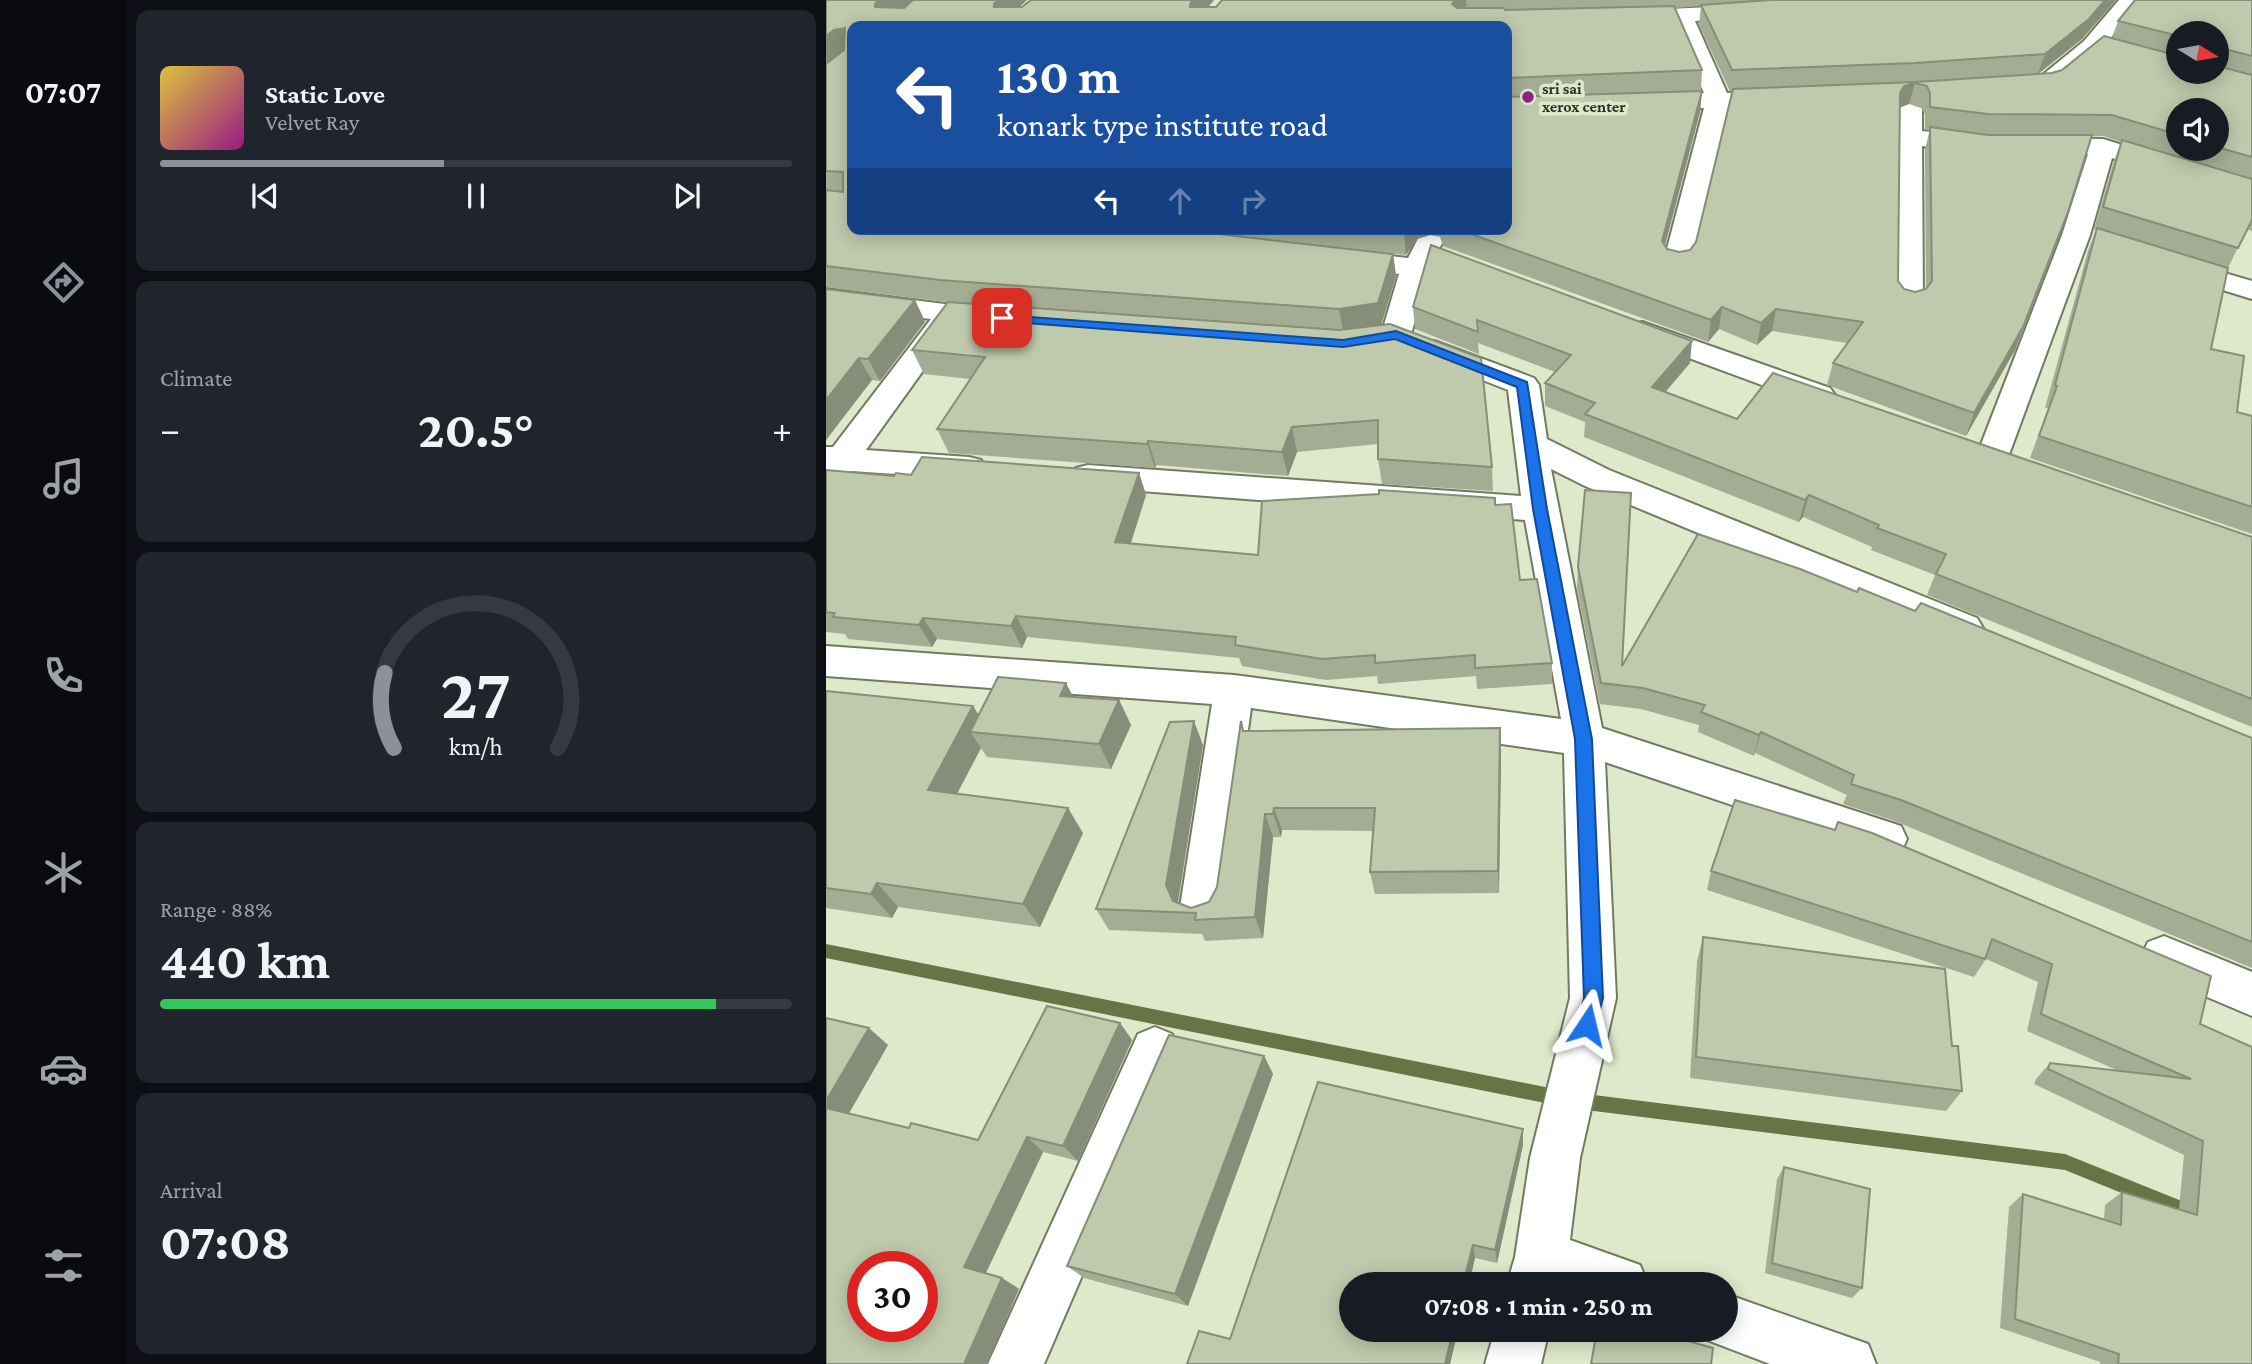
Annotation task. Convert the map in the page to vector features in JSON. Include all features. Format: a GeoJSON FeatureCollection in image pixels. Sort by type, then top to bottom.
{"type":"FeatureCollection","features":[{"type":"Feature","properties":{"kind":"street"},"geometry":{"type":"LineString","coordinates":[[2032,85],[2046,84],[2092,46],[2130,0]]}},
{"type":"Feature","properties":{"kind":"street"},"geometry":{"type":"LineString","coordinates":[[1605,19],[1640,9],[1682,17],[1779,10]]}},
{"type":"Feature","properties":{"kind":"street"},"geometry":{"type":"LineString","coordinates":[[1677,264],[1718,99],[1682,17]]}},
{"type":"Feature","properties":{"kind":"street"},"geometry":{"type":"LineString","coordinates":[[2092,46],[2117,52]]}},
{"type":"Feature","properties":{"kind":"street"},"geometry":{"type":"LineString","coordinates":[[1883,95],[1937,92]]}},
{"type":"Feature","properties":{"kind":"street"},"geometry":{"type":"LineString","coordinates":[[1909,303],[1910,94]]}},
{"type":"Feature","properties":{"kind":"street"},"geometry":{"type":"LineString","coordinates":[[1625,103],[1800,97]]}},
{"type":"Feature","properties":{"kind":"street"},"geometry":{"type":"LineString","coordinates":[[1909,137],[1981,146],[2103,148],[2251,190]]}},
{"type":"Feature","properties":{"kind":"street"},"geometry":{"type":"LineString","coordinates":[[1992,460],[2089,239],[2103,148]]}},
{"type":"Feature","properties":{"kind":"street"},"geometry":{"type":"LineString","coordinates":[[1321,256],[1433,253]]}},
{"type":"Feature","properties":{"kind":"street"},"geometry":{"type":"LineString","coordinates":[[1433,253],[1383,337],[1523,385],[1540,509],[1584,739],[1593,998],[1555,1158],[1538,1270]]}},
{"type":"Feature","properties":{"kind":"street"},"geometry":{"type":"LineString","coordinates":[[2151,259],[2252,290]]}},
{"type":"Feature","properties":{"kind":"street"},"geometry":{"type":"LineString","coordinates":[[826,298],[950,314],[1018,319]]}},
{"type":"Feature","properties":{"kind":"street"},"geometry":{"type":"LineString","coordinates":[[832,466],[950,314]]}},
{"type":"Feature","properties":{"kind":"street"},"geometry":{"type":"LineString","coordinates":[[1610,319],[1847,405]]}},
{"type":"Feature","properties":{"kind":"street"},"geometry":{"type":"LineString","coordinates":[[1531,445],[1597,478],[1995,641]]}},
{"type":"Feature","properties":{"kind":"street"},"geometry":{"type":"LineString","coordinates":[[832,466],[996,470]]}},
{"type":"Feature","properties":{"kind":"street"},"geometry":{"type":"LineString","coordinates":[[1052,474],[1540,509]]}},
{"type":"Feature","properties":{"kind":"street"},"geometry":{"type":"LineString","coordinates":[[826,661],[1234,690],[1584,739],[1876,835],[1914,851]]}},
{"type":"Feature","properties":{"kind":"street"},"geometry":{"type":"LineString","coordinates":[[1202,907],[1234,690]]}},
{"type":"Feature","properties":{"kind":"street"},"geometry":{"type":"LineString","coordinates":[[2127,941],[2252,994]]}},
{"type":"Feature","properties":{"kind":"street"},"geometry":{"type":"LineString","coordinates":[[1016,1364],[1155,1050]]}},
{"type":"Feature","properties":{"kind":"street"},"geometry":{"type":"LineString","coordinates":[[1738,1325],[1848,1364]]}},
{"type":"Feature","properties":{"kind":"street"},"geometry":{"type":"LineString","coordinates":[[1513,1364],[1519,1342]]}},
{"type":"Feature","properties":{"kind":"building"},"geometry":{"type":"Polygon","coordinates":[[[826,0],[879,0],[875,7],[904,8],[913,0],[998,0],[994,7],[1022,7],[1031,0],[1193,0],[1190,7],[1216,7],[1222,0],[1455,0],[1452,4],[1457,8],[1505,10],[1674,6],[1702,70],[1512,78],[1512,21],[847,21],[847,235],[1227,235],[1393,254],[1378,303],[1339,309],[940,280],[826,266],[826,190],[843,192],[843,172],[826,171],[826,64],[844,50],[845,28],[834,30],[826,36],[826,0]]]}},
{"type":"Feature","properties":{"kind":"building"},"geometry":{"type":"Polygon","coordinates":[[[1770,0],[2105,0],[2089,19],[2045,54],[1915,63],[1732,70],[1701,5],[1770,0]]]}},
{"type":"Feature","properties":{"kind":"building"},"geometry":{"type":"Polygon","coordinates":[[[2135,0],[2252,0],[2252,56],[2230,50],[2230,21],[2166,21],[2166,33],[2118,21],[2135,0]]]}},
{"type":"Feature","properties":{"kind":"building"},"geometry":{"type":"Polygon","coordinates":[[[2104,36],[2166,53],[2166,84],[2230,84],[2230,69],[2252,75],[2252,157],[2229,150],[2229,98],[2166,98],[2166,131],[2112,115],[1988,114],[1930,107],[1927,86],[1915,83],[1904,86],[1900,93],[1898,281],[1904,289],[1915,292],[1926,289],[1932,281],[1930,127],[1988,135],[2092,135],[2068,212],[2023,327],[1974,413],[1833,363],[1863,322],[1776,309],[1761,323],[1722,307],[1711,320],[1474,235],[1512,235],[1512,97],[1702,91],[1662,241],[1667,249],[1679,252],[1690,250],[1696,242],[1733,89],[1915,82],[2052,73],[2062,70],[2104,36]]]}},
{"type":"Feature","properties":{"kind":"building"},"geometry":{"type":"Polygon","coordinates":[[[2122,140],[2166,153],[2166,161],[2192,161],[2252,179],[2252,220],[2238,248],[2103,207],[2122,140]]]}},
{"type":"Feature","properties":{"kind":"building"},"geometry":{"type":"Polygon","coordinates":[[[2097,228],[2228,268],[2211,349],[2244,356],[2237,412],[2252,416],[2252,507],[2039,436],[2057,386],[2055,385],[2097,228]]]}},
{"type":"Feature","properties":{"kind":"building"},"geometry":{"type":"Polygon","coordinates":[[[1431,245],[1692,341],[1652,387],[1737,419],[1773,373],[2252,537],[2252,699],[1936,574],[1946,554],[1877,528],[1879,525],[1809,495],[1805,500],[1585,414],[1595,403],[1545,383],[1571,355],[1477,320],[1478,332],[1413,307],[1431,245]]]}},
{"type":"Feature","properties":{"kind":"building"},"geometry":{"type":"Polygon","coordinates":[[[826,289],[915,300],[868,359],[859,358],[826,400],[826,289]]]}},
{"type":"Feature","properties":{"kind":"building"},"geometry":{"type":"Polygon","coordinates":[[[948,302],[1339,330],[1390,324],[1481,358],[1492,467],[1378,459],[1378,420],[1292,427],[1282,452],[937,429],[985,357],[912,350],[948,302]]]}},
{"type":"Feature","properties":{"kind":"building"},"geometry":{"type":"Polygon","coordinates":[[[922,457],[1139,473],[1115,542],[1258,555],[1262,501],[1379,494],[1379,490],[1495,498],[1495,505],[1511,504],[1520,580],[1537,579],[1552,663],[1475,668],[1475,655],[1375,663],[1375,655],[1322,659],[1235,645],[1236,637],[1016,616],[1011,626],[923,618],[919,625],[833,617],[835,613],[826,612],[826,470],[911,475],[922,457]]]}},
{"type":"Feature","properties":{"kind":"building"},"geometry":{"type":"Polygon","coordinates":[[[1585,490],[1631,493],[1622,666],[1698,534],[1857,592],[1859,588],[1915,611],[1921,603],[2252,738],[2252,942],[1901,800],[1851,784],[1854,775],[1761,732],[1759,735],[1701,712],[1705,705],[1643,688],[1601,683],[1578,567],[1585,490]]]}},
{"type":"Feature","properties":{"kind":"building"},"geometry":{"type":"Polygon","coordinates":[[[998,677],[1066,683],[1060,696],[1119,700],[1099,744],[970,732],[998,677]]]}},
{"type":"Feature","properties":{"kind":"building"},"geometry":{"type":"Polygon","coordinates":[[[826,691],[973,706],[928,790],[1068,808],[1023,904],[877,883],[871,894],[826,888],[826,691]]]}},
{"type":"Feature","properties":{"kind":"building"},"geometry":{"type":"Polygon","coordinates":[[[1194,721],[1166,885],[1173,901],[1191,908],[1209,902],[1217,887],[1241,721],[1243,731],[1500,728],[1498,871],[1370,872],[1375,808],[1274,808],[1273,814],[1265,814],[1255,917],[1195,920],[1196,913],[1096,909],[1170,722],[1194,721]]]}},
{"type":"Feature","properties":{"kind":"building"},"geometry":{"type":"Polygon","coordinates":[[[1735,800],[1835,830],[1838,822],[1872,833],[2211,976],[2200,1024],[2252,1047],[2252,1364],[2118,1364],[2119,1354],[2015,1319],[2023,1194],[2121,1225],[2122,1192],[2197,1215],[2203,1141],[2048,1069],[2050,1063],[2191,1079],[2041,1014],[2052,964],[1992,939],[1985,959],[1711,871],[1735,800]]]}},
{"type":"Feature","properties":{"kind":"building"},"geometry":{"type":"Polygon","coordinates":[[[1703,937],[1945,969],[1952,1046],[1958,1046],[1962,1091],[1696,1057],[1703,937]]]}},
{"type":"Feature","properties":{"kind":"building"},"geometry":{"type":"Polygon","coordinates":[[[1047,1006],[1120,1023],[1063,1146],[1027,1137],[964,1267],[1002,1278],[964,1364],[826,1364],[826,1108],[909,1128],[911,1123],[978,1140],[1047,1006]]]}},
{"type":"Feature","properties":{"kind":"building"},"geometry":{"type":"Polygon","coordinates":[[[826,1018],[869,1028],[826,1101],[826,1018]]]}},
{"type":"Feature","properties":{"kind":"building"},"geometry":{"type":"Polygon","coordinates":[[[1169,1035],[1264,1056],[1175,1294],[1067,1266],[1169,1035]]]}},
{"type":"Feature","properties":{"kind":"building"},"geometry":{"type":"Polygon","coordinates":[[[1318,1082],[1523,1129],[1495,1250],[1473,1245],[1466,1272],[1339,1272],[1339,1342],[1450,1342],[1445,1364],[1187,1364],[1199,1331],[1230,1339],[1318,1082]]]}},
{"type":"Feature","properties":{"kind":"building"},"geometry":{"type":"Polygon","coordinates":[[[1784,1167],[1870,1189],[1862,1288],[1772,1263],[1784,1167]]]}},
{"type":"Feature","properties":{"kind":"building"},"geometry":{"type":"Polygon","coordinates":[[[1595,1342],[1692,1342],[1713,1348],[1711,1364],[1591,1364],[1595,1342]]]}},
{"type":"Feature","properties":{"kind":"waterway"},"geometry":{"type":"LineString","coordinates":[[826,951],[1560,1098]]}},
{"type":"Feature","properties":{"kind":"waterway"},"geometry":{"type":"LineString","coordinates":[[1578,1101],[2065,1162],[2193,1214]]}},
{"type":"Feature","properties":{"kind":"place","name":"sri sai xerox center"},"geometry":{"type":"Point","coordinates":[1528,97]}},
{"type":"Feature","properties":{"kind":"route"},"geometry":{"type":"LineString","coordinates":[[1002,318],[1343,343],[1396,335],[1523,385],[1540,509],[1584,739],[1593,998],[1587,1025]]}}]}
